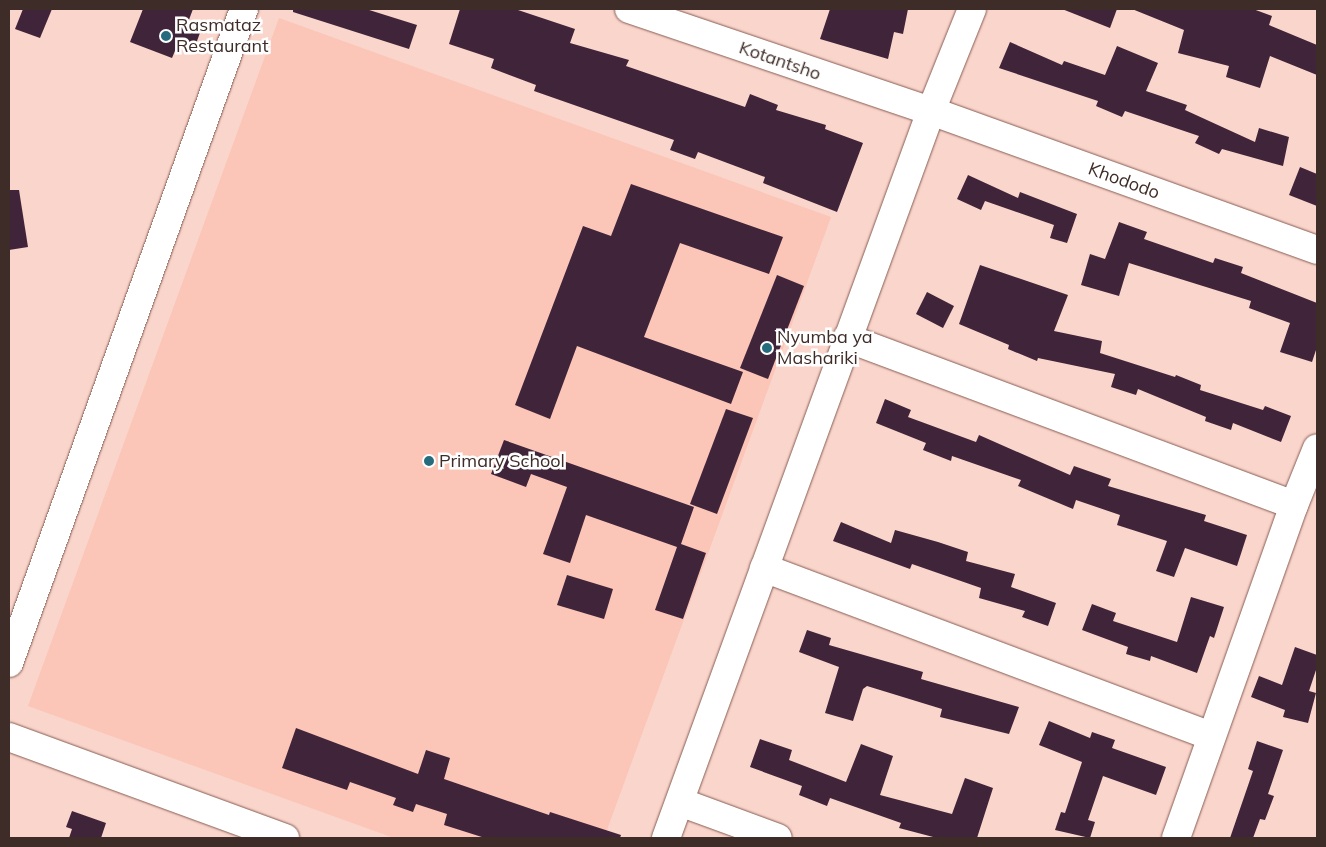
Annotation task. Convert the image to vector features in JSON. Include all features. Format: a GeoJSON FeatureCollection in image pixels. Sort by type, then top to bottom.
{"type":"FeatureCollection","features":[{"type":"Feature","properties":{"kind":"street"},"geometry":{"type":"LineString","coordinates":[[9,663],[244,9]]}},
{"type":"Feature","properties":{"kind":"street","name":"Kotantsho"},"geometry":{"type":"LineString","coordinates":[[629,9],[681,18],[931,111]]}},
{"type":"Feature","properties":{"kind":"street"},"geometry":{"type":"LineString","coordinates":[[666,838],[847,338],[931,111],[972,9]]}},
{"type":"Feature","properties":{"kind":"street","name":"Khododo"},"geometry":{"type":"LineString","coordinates":[[931,111],[1317,250]]}},
{"type":"Feature","properties":{"kind":"street"},"geometry":{"type":"LineString","coordinates":[[847,338],[1294,505]]}},
{"type":"Feature","properties":{"kind":"street"},"geometry":{"type":"LineString","coordinates":[[1176,838],[1294,505],[1317,448]]}},
{"type":"Feature","properties":{"kind":"street"},"geometry":{"type":"LineString","coordinates":[[764,568],[1212,736]]}},
{"type":"Feature","properties":{"kind":"street"},"geometry":{"type":"LineString","coordinates":[[9,737],[285,838]]}},
{"type":"Feature","properties":{"kind":"street"},"geometry":{"type":"LineString","coordinates":[[680,802],[778,838]]}},
{"type":"Feature","properties":{"kind":"shaded area","name":"Primary School"},"geometry":{"type":"Polygon","coordinates":[[[279,18],[831,217],[604,838],[394,838],[28,706],[279,18]]]}},
{"type":"Feature","properties":{"kind":"building"},"geometry":{"type":"Polygon","coordinates":[[[23,9],[52,9],[40,38],[15,29],[23,9]]]}},
{"type":"Feature","properties":{"kind":"building","name":"Rasmataz Restaurant"},"geometry":{"type":"Polygon","coordinates":[[[143,9],[193,9],[187,25],[201,30],[193,52],[177,46],[172,58],[130,42],[143,9]]]}},
{"type":"Feature","properties":{"kind":"building"},"geometry":{"type":"Polygon","coordinates":[[[293,9],[366,9],[417,25],[409,49],[293,12],[293,9]]]}},
{"type":"Feature","properties":{"kind":"building"},"geometry":{"type":"Polygon","coordinates":[[[460,9],[515,9],[575,29],[570,43],[629,60],[626,66],[745,107],[750,94],[778,105],[776,110],[826,125],[825,129],[863,143],[837,212],[763,183],[765,177],[698,152],[695,159],[670,150],[674,140],[534,91],[536,85],[491,68],[494,59],[449,44],[460,9]]]}},
{"type":"Feature","properties":{"kind":"building"},"geometry":{"type":"Polygon","coordinates":[[[830,9],[908,9],[903,34],[894,32],[888,59],[820,39],[830,9]]]}},
{"type":"Feature","properties":{"kind":"building"},"geometry":{"type":"Polygon","coordinates":[[[1062,9],[1117,9],[1110,28],[1062,9]]]}},
{"type":"Feature","properties":{"kind":"building"},"geometry":{"type":"Polygon","coordinates":[[[1132,9],[1253,9],[1272,16],[1269,25],[1317,45],[1317,75],[1270,56],[1260,88],[1226,77],[1229,66],[1178,53],[1184,30],[1132,9]]]}},
{"type":"Feature","properties":{"kind":"building"},"geometry":{"type":"Polygon","coordinates":[[[1010,42],[1062,65],[1064,61],[1105,75],[1117,46],[1158,63],[1146,91],[1187,105],[1185,110],[1255,142],[1259,128],[1289,137],[1283,166],[1222,149],[1219,154],[1195,143],[1199,136],[1125,111],[1122,117],[1096,106],[1098,101],[999,68],[1010,42]]]}},
{"type":"Feature","properties":{"kind":"building"},"geometry":{"type":"Polygon","coordinates":[[[1300,167],[1317,174],[1317,206],[1289,195],[1300,167]]]}},
{"type":"Feature","properties":{"kind":"building"},"geometry":{"type":"Polygon","coordinates":[[[968,175],[1018,198],[1020,192],[1077,214],[1067,243],[1050,238],[1054,225],[985,201],[981,210],[957,199],[968,175]]]}},
{"type":"Feature","properties":{"kind":"building"},"geometry":{"type":"Polygon","coordinates":[[[631,184],[783,237],[769,274],[680,243],[644,337],[743,372],[731,404],[577,346],[550,419],[515,405],[583,226],[611,236],[631,184]]]}},
{"type":"Feature","properties":{"kind":"building"},"geometry":{"type":"Polygon","coordinates":[[[9,190],[19,190],[28,247],[9,250],[9,190]]]}},
{"type":"Feature","properties":{"kind":"building"},"geometry":{"type":"Polygon","coordinates":[[[1119,222],[1147,232],[1144,239],[1213,263],[1215,258],[1243,267],[1241,273],[1317,303],[1317,347],[1312,362],[1280,352],[1290,323],[1249,308],[1251,301],[1129,263],[1119,296],[1081,285],[1090,254],[1105,259],[1119,222]]]}},
{"type":"Feature","properties":{"kind":"building"},"geometry":{"type":"Polygon","coordinates":[[[980,265],[1068,295],[1054,331],[1102,341],[1100,353],[1175,377],[1176,375],[1201,385],[1200,390],[1263,410],[1265,406],[1291,416],[1281,442],[1233,423],[1231,430],[1205,421],[1206,417],[1138,389],[1136,395],[1111,387],[1115,374],[1038,358],[1037,361],[1008,349],[1009,345],[959,324],[980,265]]]}},
{"type":"Feature","properties":{"kind":"building"},"geometry":{"type":"Polygon","coordinates":[[[777,275],[804,286],[768,379],[740,368],[777,275]]]}},
{"type":"Feature","properties":{"kind":"building"},"geometry":{"type":"Polygon","coordinates":[[[927,292],[954,306],[943,328],[916,314],[927,292]]]}},
{"type":"Feature","properties":{"kind":"building"},"geometry":{"type":"Polygon","coordinates":[[[885,399],[911,410],[908,417],[976,442],[979,435],[1070,475],[1074,466],[1111,479],[1108,486],[1206,515],[1204,521],[1247,535],[1237,566],[1185,548],[1174,577],[1156,571],[1167,541],[1117,525],[1120,515],[1076,500],[1073,509],[1018,486],[1021,480],[952,456],[951,461],[923,450],[926,443],[876,423],[885,399]]]}},
{"type":"Feature","properties":{"kind":"building"},"geometry":{"type":"Polygon","coordinates":[[[726,409],[753,418],[717,514],[690,504],[726,409]]]}},
{"type":"Feature","properties":{"kind":"building"},"geometry":{"type":"Polygon","coordinates":[[[504,440],[694,507],[681,544],[706,553],[683,619],[655,610],[677,547],[586,515],[570,563],[543,554],[567,487],[531,474],[526,487],[491,474],[504,440]]]}},
{"type":"Feature","properties":{"kind":"building"},"geometry":{"type":"Polygon","coordinates":[[[841,522],[891,543],[895,530],[938,542],[968,552],[966,561],[1015,574],[1011,587],[1056,603],[1048,626],[1022,617],[1025,611],[979,598],[981,588],[912,564],[910,569],[833,541],[841,522]]]}},
{"type":"Feature","properties":{"kind":"building"},"geometry":{"type":"Polygon","coordinates":[[[567,575],[613,589],[604,619],[557,605],[567,575]]]}},
{"type":"Feature","properties":{"kind":"building"},"geometry":{"type":"Polygon","coordinates":[[[1191,597],[1224,607],[1214,638],[1210,636],[1197,673],[1151,656],[1150,661],[1126,654],[1128,647],[1082,630],[1092,604],[1116,613],[1113,621],[1177,642],[1191,597]]]}},
{"type":"Feature","properties":{"kind":"building"},"geometry":{"type":"Polygon","coordinates":[[[807,630],[831,638],[829,645],[923,672],[921,679],[1019,707],[1009,734],[940,717],[942,709],[867,686],[863,689],[853,721],[825,713],[839,667],[799,652],[807,630]]]}},
{"type":"Feature","properties":{"kind":"building"},"geometry":{"type":"Polygon","coordinates":[[[1295,647],[1317,655],[1317,667],[1309,691],[1316,693],[1308,723],[1283,717],[1285,710],[1251,697],[1259,676],[1282,685],[1295,647]]]}},
{"type":"Feature","properties":{"kind":"building"},"geometry":{"type":"Polygon","coordinates":[[[1049,721],[1090,738],[1092,732],[1115,740],[1112,748],[1166,767],[1156,795],[1103,776],[1088,820],[1095,822],[1090,838],[1055,830],[1061,812],[1065,813],[1082,762],[1039,745],[1049,721]]]}},
{"type":"Feature","properties":{"kind":"building"},"geometry":{"type":"Polygon","coordinates":[[[296,728],[418,774],[426,750],[450,758],[444,779],[549,815],[550,812],[621,835],[620,838],[485,838],[444,825],[447,814],[416,804],[413,812],[393,805],[396,798],[350,782],[347,790],[282,768],[296,728]]]}},
{"type":"Feature","properties":{"kind":"building"},"geometry":{"type":"Polygon","coordinates":[[[760,739],[792,750],[789,760],[846,782],[861,744],[893,756],[880,795],[952,814],[965,778],[993,788],[977,838],[937,838],[899,828],[901,823],[830,798],[827,806],[799,795],[802,786],[750,767],[760,739]]]}},
{"type":"Feature","properties":{"kind":"building"},"geometry":{"type":"Polygon","coordinates":[[[1257,741],[1283,750],[1268,794],[1274,796],[1265,820],[1260,819],[1253,838],[1230,838],[1253,771],[1248,769],[1257,741]]]}},
{"type":"Feature","properties":{"kind":"building"},"geometry":{"type":"Polygon","coordinates":[[[72,811],[106,823],[101,838],[69,838],[72,829],[66,827],[72,811]]]}},
{"type":"Feature","properties":{"kind":"place","name":"Rasmataz Restaurant"},"geometry":{"type":"Point","coordinates":[166,36]}},
{"type":"Feature","properties":{"kind":"place","name":"Nyumba ya Mashariki"},"geometry":{"type":"Point","coordinates":[767,348]}},
{"type":"Feature","properties":{"kind":"place","name":"Primary School"},"geometry":{"type":"Point","coordinates":[429,461]}}]}
